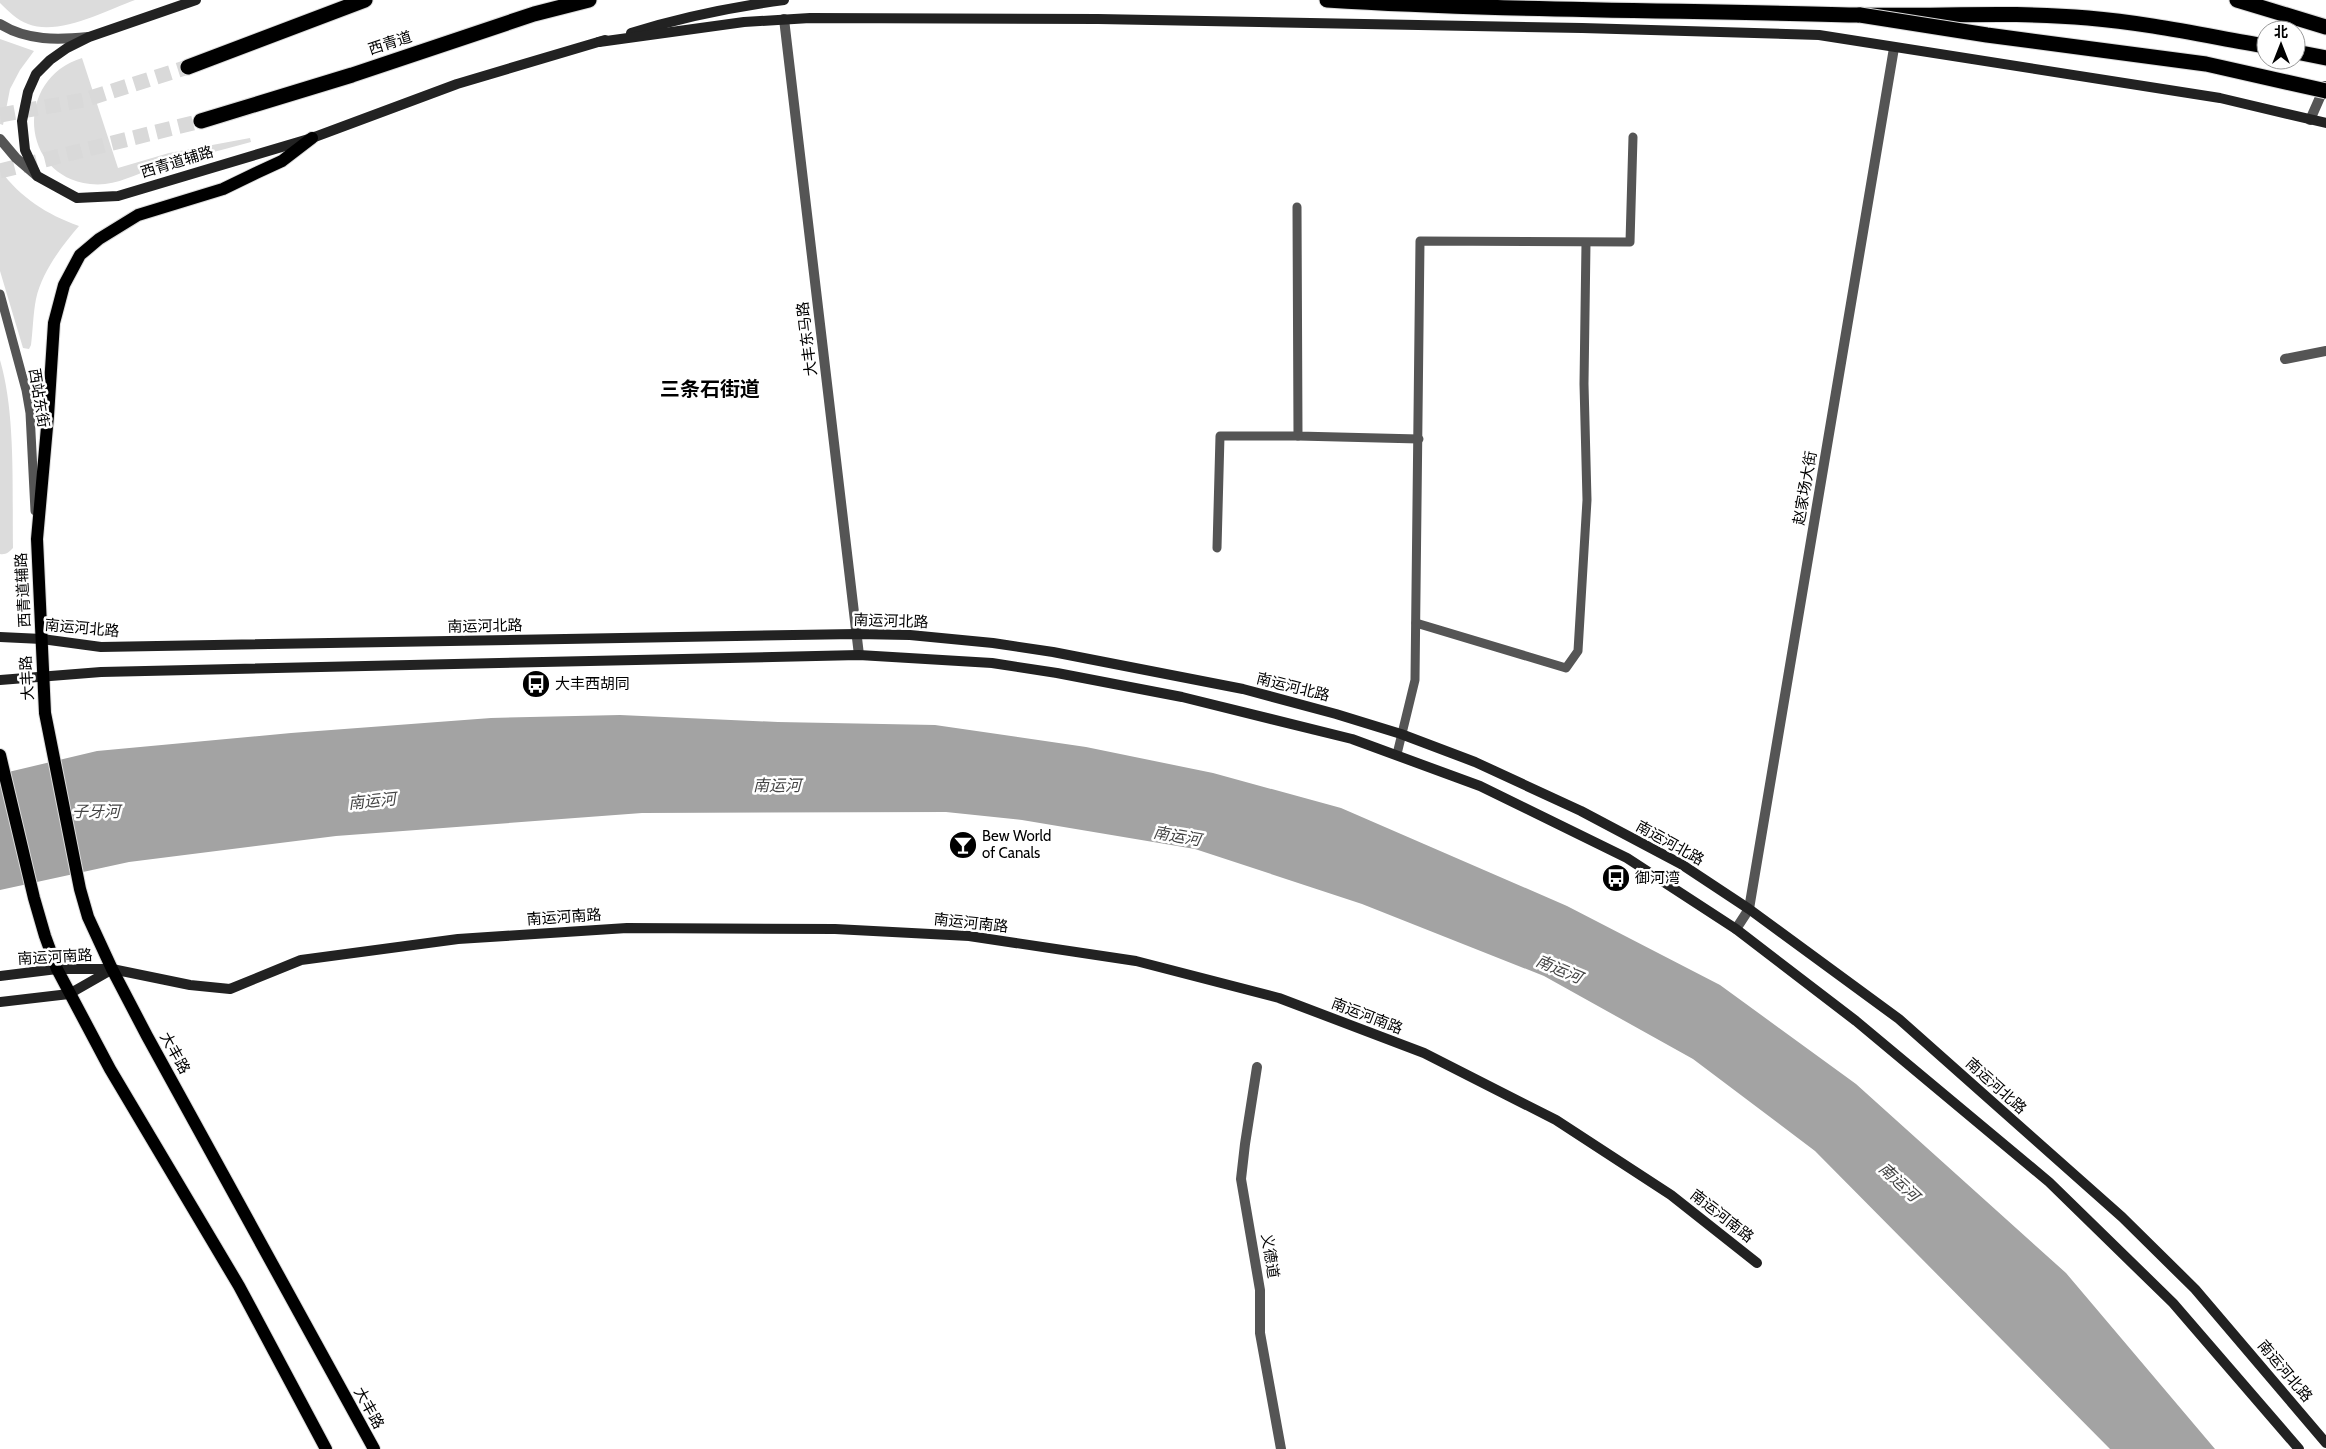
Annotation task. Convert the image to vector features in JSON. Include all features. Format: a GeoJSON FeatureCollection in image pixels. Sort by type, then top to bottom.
{"type":"FeatureCollection","features":[{"type":"Feature","properties":{"kind":"highway"},"geometry":{"type":"LineString","coordinates":[[188,67],[365,0]]}},
{"type":"Feature","properties":{"kind":"highway","name":"西青道"},"geometry":{"type":"LineString","coordinates":[[201,121],[534,14],[590,0]]}},
{"type":"Feature","properties":{"kind":"highway"},"geometry":{"type":"LineString","coordinates":[[1327,0],[1579,10],[1860,15],[2012,14],[2088,18],[2153,26],[2256,44]]}},
{"type":"Feature","properties":{"kind":"highway"},"geometry":{"type":"LineString","coordinates":[[2237,0],[2326,27]]}},
{"type":"Feature","properties":{"kind":"highway"},"geometry":{"type":"LineString","coordinates":[[1860,15],[1987,35],[2206,64],[2326,91]]}},
{"type":"Feature","properties":{"kind":"highway"},"geometry":{"type":"LineString","coordinates":[[2306,54],[2326,58]]}},
{"type":"Feature","properties":{"kind":"main road","name":"西青道辅路"},"geometry":{"type":"LineString","coordinates":[[42,639],[37,539],[54,323],[64,286],[80,255],[99,239],[138,215],[223,189],[282,160],[312,138]]}},
{"type":"Feature","properties":{"kind":"main road","name":"大丰路"},"geometry":{"type":"LineString","coordinates":[[42,639],[42,675],[49,740],[80,889],[88,917],[112,969],[374,1449]]}},
{"type":"Feature","properties":{"kind":"main road"},"geometry":{"type":"LineString","coordinates":[[0,755],[44,936],[57,969],[110,1069],[238,1286],[326,1449]]}},
{"type":"Feature","properties":{"kind":"street"},"geometry":{"type":"LineString","coordinates":[[37,176],[29,161],[23,136],[22,121],[28,92],[36,74],[50,60],[67,48],[89,37],[196,0]]}},
{"type":"Feature","properties":{"kind":"street"},"geometry":{"type":"LineString","coordinates":[[599,42],[670,21],[733,7],[784,0]]}},
{"type":"Feature","properties":{"kind":"street"},"geometry":{"type":"LineString","coordinates":[[599,42],[744,22],[810,18],[1088,19],[1592,28],[1819,35],[2220,98],[2326,123]]}},
{"type":"Feature","properties":{"kind":"street","name":"大丰东马路"},"geometry":{"type":"LineString","coordinates":[[784,20],[858,655]]}},
{"type":"Feature","properties":{"kind":"street"},"geometry":{"type":"LineString","coordinates":[[0,24],[16,32],[49,39],[89,37]]}},
{"type":"Feature","properties":{"kind":"street","name":"西青道辅路"},"geometry":{"type":"LineString","coordinates":[[37,176],[77,198],[118,196],[312,138],[457,84],[599,42]]}},
{"type":"Feature","properties":{"kind":"street","name":"赵家场大街"},"geometry":{"type":"LineString","coordinates":[[1736,929],[1750,909],[1894,48]]}},
{"type":"Feature","properties":{"kind":"street"},"geometry":{"type":"LineString","coordinates":[[2310,120],[2326,84]]}},
{"type":"Feature","properties":{"kind":"street"},"geometry":{"type":"LineString","coordinates":[[0,139],[16,158],[37,176]]}},
{"type":"Feature","properties":{"kind":"street"},"geometry":{"type":"LineString","coordinates":[[2285,359],[2326,350]]}},
{"type":"Feature","properties":{"kind":"street","name":"南运河北路"},"geometry":{"type":"LineString","coordinates":[[0,637],[42,639],[101,648],[856,634],[910,636],[993,643],[1053,652],[1243,690],[1336,714],[1401,734],[1475,762],[1581,811],[1681,864],[1750,909],[1899,1019],[2122,1217],[2195,1289],[2326,1444]]}},
{"type":"Feature","properties":{"kind":"street"},"geometry":{"type":"LineString","coordinates":[[0,680],[42,675],[100,672],[858,655],[992,663],[1116,684],[1283,721],[1352,739],[1397,754],[1480,786],[1627,858],[1736,929],[1856,1020],[2049,1182],[2172,1303],[2299,1449]]}},
{"type":"Feature","properties":{"kind":"street","name":"南运河南路"},"geometry":{"type":"LineString","coordinates":[[0,976],[57,969],[112,969],[190,985],[230,988],[301,960],[458,939],[627,928],[835,929],[969,936],[1136,961],[1279,998],[1424,1053],[1556,1120],[1671,1195],[1758,1263]]}},
{"type":"Feature","properties":{"kind":"street","name":"南运河南路"},"geometry":{"type":"LineString","coordinates":[[0,1002],[69,994],[112,969]]}},
{"type":"Feature","properties":{"kind":"street","name":"义德道"},"geometry":{"type":"LineString","coordinates":[[1257,1067],[1241,1179],[1260,1290],[1260,1333],[1281,1449]]}},
{"type":"Feature","properties":{"kind":"lane"},"geometry":{"type":"LineString","coordinates":[[1397,754],[1414,680],[1420,241],[1630,242],[1633,137]]}},
{"type":"Feature","properties":{"kind":"lane"},"geometry":{"type":"LineString","coordinates":[[1297,207],[1298,436]]}},
{"type":"Feature","properties":{"kind":"lane"},"geometry":{"type":"LineString","coordinates":[[1416,623],[1566,668],[1578,651],[1587,500],[1584,384],[1586,243]]}},
{"type":"Feature","properties":{"kind":"lane","name":"西站东街"},"geometry":{"type":"LineString","coordinates":[[0,294],[26,390],[30,414],[37,539]]}},
{"type":"Feature","properties":{"kind":"lane"},"geometry":{"type":"LineString","coordinates":[[1217,548],[1220,436],[1418,439]]}},
{"type":"Feature","properties":{"kind":"shaded area"},"geometry":{"type":"Polygon","coordinates":[[[0,0],[135,0],[68,25],[40,27],[16,18],[0,3],[0,0]]]}},
{"type":"Feature","properties":{"kind":"shaded area"},"geometry":{"type":"Polygon","coordinates":[[[0,39],[34,51],[20,70],[10,89],[3,125],[0,124],[0,39]]]}},
{"type":"Feature","properties":{"kind":"shaded area"},"geometry":{"type":"Polygon","coordinates":[[[82,58],[118,168],[169,153],[250,138],[251,142],[167,164],[107,184],[90,184],[67,177],[50,164],[39,146],[34,126],[36,105],[45,85],[60,69],[82,58]]]}},
{"type":"Feature","properties":{"kind":"shaded area"},"geometry":{"type":"Polygon","coordinates":[[[0,170],[17,189],[35,204],[79,226],[59,251],[43,279],[36,299],[29,349],[23,348],[0,271],[0,170]]]}},
{"type":"Feature","properties":{"kind":"shaded area"},"geometry":{"type":"Polygon","coordinates":[[[0,360],[9,404],[13,478],[13,548],[7,553],[2,554],[0,554],[0,360]]]}},
{"type":"Feature","properties":{"kind":"water","name":"子牙河"},"geometry":{"type":"Polygon","coordinates":[[[620,715],[778,722],[935,725],[1086,747],[1213,773],[1341,808],[1567,906],[1720,985],[1856,1084],[2066,1273],[2215,1449],[2110,1449],[1815,1151],[1693,1059],[1544,976],[1362,904],[1195,849],[1022,820],[946,812],[642,813],[336,836],[129,862],[0,890],[0,774],[97,751],[291,733],[491,718],[620,715]]]}},
{"type":"Feature","properties":{"kind":"tunnel"},"geometry":{"type":"LineString","coordinates":[[0,115],[84,100],[188,67]]}},
{"type":"Feature","properties":{"kind":"tunnel"},"geometry":{"type":"LineString","coordinates":[[0,171],[201,121]]}},
{"type":"Feature","properties":{"kind":"place","name":"大丰西胡同"},"geometry":{"type":"Point","coordinates":[536,684]}},
{"type":"Feature","properties":{"kind":"place","name":"Bew World of Canals"},"geometry":{"type":"Point","coordinates":[963,845]}},
{"type":"Feature","properties":{"kind":"place","name":"御河湾"},"geometry":{"type":"Point","coordinates":[1616,878]}},
{"type":"Feature","properties":{"kind":"district","name":"三条石街道"},"geometry":{"type":"Point","coordinates":[710,389]}},
{"type":"Feature","properties":{"kind":"water label","name":"南运河"},"geometry":{"type":"Point","coordinates":[777,785]}},
{"type":"Feature","properties":{"kind":"water label","name":"南运河"},"geometry":{"type":"Point","coordinates":[372,801]}},
{"type":"Feature","properties":{"kind":"water label","name":"南运河"},"geometry":{"type":"Point","coordinates":[1177,836]}},
{"type":"Feature","properties":{"kind":"water label","name":"南运河"},"geometry":{"type":"Point","coordinates":[1559,969]}},
{"type":"Feature","properties":{"kind":"water label","name":"南运河"},"geometry":{"type":"Point","coordinates":[1899,1182]}}]}
